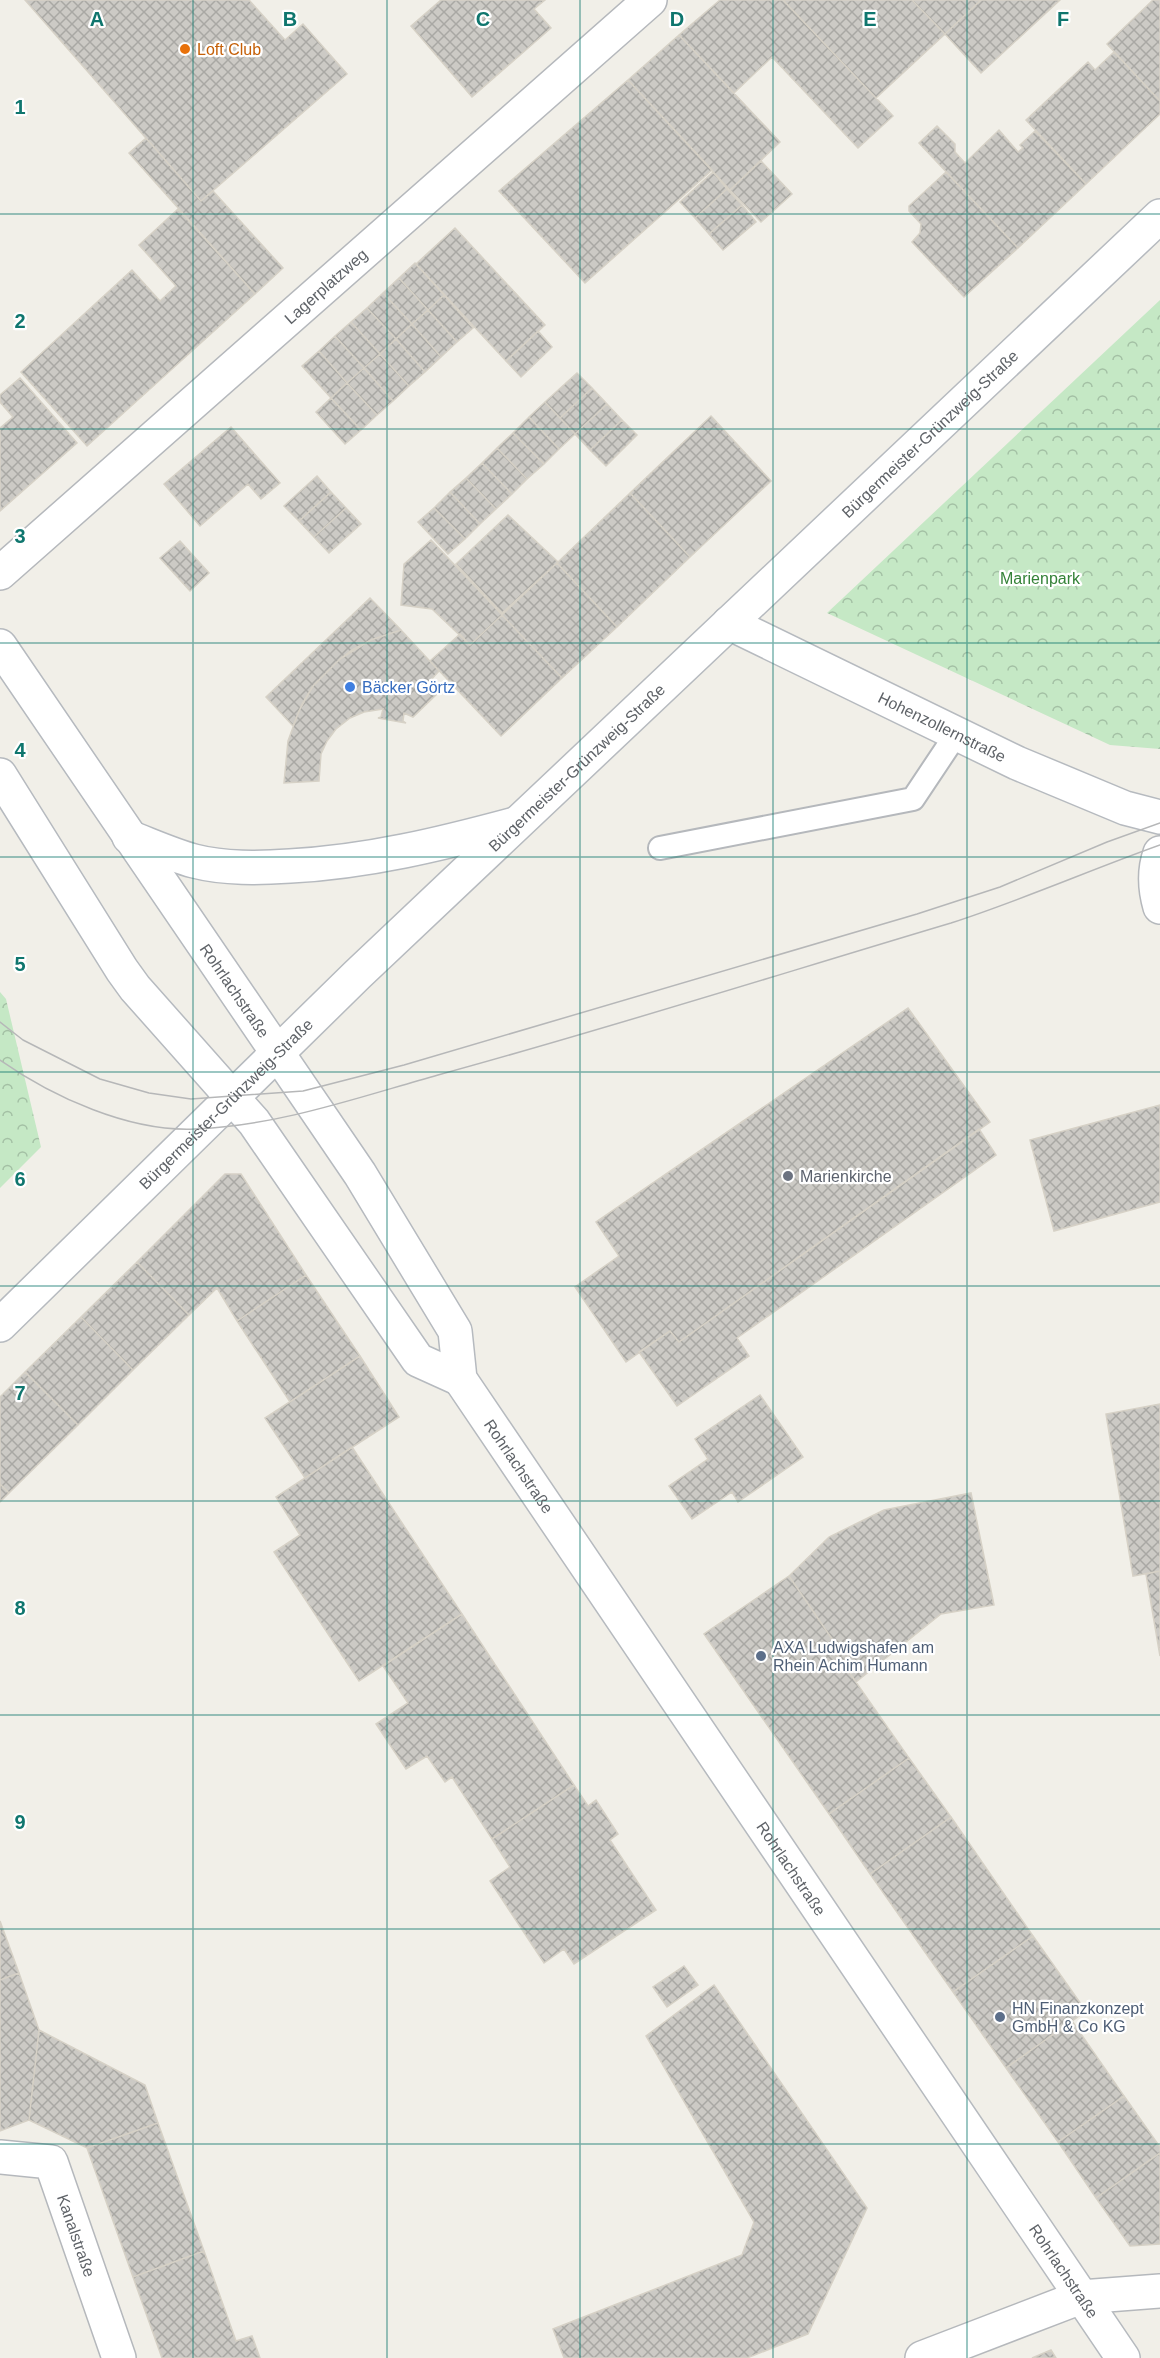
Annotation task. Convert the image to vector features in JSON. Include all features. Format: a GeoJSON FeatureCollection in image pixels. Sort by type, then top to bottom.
{"type":"FeatureCollection","features":[{"type":"Feature","properties":{"kind":"street","name":"Lagerplatzweg"},"geometry":{"type":"LineString","coordinates":[[0,573],[650,0]]}},
{"type":"Feature","properties":{"kind":"street","name":"Bürgermeister-Grünzweig-Straße"},"geometry":{"type":"LineString","coordinates":[[0,1325],[277,1052],[1160,216]]}},
{"type":"Feature","properties":{"kind":"street","name":"Hohenzollernstraße"},"geometry":{"type":"LineString","coordinates":[[729,623],[1017,763],[1125,808],[1160,817]]}},
{"type":"Feature","properties":{"kind":"street","name":"Rohrlachstraße"},"geometry":{"type":"LineString","coordinates":[[0,645],[360,1174],[455,1331],[460,1379],[1124,2358]]}},
{"type":"Feature","properties":{"kind":"street"},"geometry":{"type":"LineString","coordinates":[[0,775],[135,988],[254,1122],[418,1360],[460,1379]]}},
{"type":"Feature","properties":{"kind":"street"},"geometry":{"type":"LineString","coordinates":[[129,837],[195,861],[262,868],[317,865],[386,856],[453,841],[520,822]]}},
{"type":"Feature","properties":{"kind":"street"},"geometry":{"type":"LineString","coordinates":[[1160,853],[1156,864],[1160,907]]}},
{"type":"Feature","properties":{"kind":"street","name":"Kanalstraße"},"geometry":{"type":"LineString","coordinates":[[0,2157],[51,2162],[119,2358]]}},
{"type":"Feature","properties":{"kind":"street"},"geometry":{"type":"LineString","coordinates":[[922,2358],[1081,2297],[1160,2291]]}},
{"type":"Feature","properties":{"kind":"lane"},"geometry":{"type":"LineString","coordinates":[[660,848],[913,799],[957,734]]}},
{"type":"Feature","properties":{"kind":"green space","name":"Marienpark"},"geometry":{"type":"Polygon","coordinates":[[[1160,300],[1160,749],[1110,745],[827,613],[1160,300]]]}},
{"type":"Feature","properties":{"kind":"green space"},"geometry":{"type":"Polygon","coordinates":[[[0,992],[6,999],[41,1147],[0,1188],[0,992]]]}},
{"type":"Feature","properties":{"kind":"building"},"geometry":{"type":"Polygon","coordinates":[[[25,0],[249,0],[285,40],[303,24],[347,74],[201,201],[25,0]]]}},
{"type":"Feature","properties":{"kind":"building"},"geometry":{"type":"Polygon","coordinates":[[[441,0],[545,0],[534,9],[551,28],[472,97],[411,26],[441,0]]]}},
{"type":"Feature","properties":{"kind":"building"},"geometry":{"type":"Polygon","coordinates":[[[720,0],[783,0],[893,116],[858,148],[772,57],[734,93],[679,35],[720,0]]]}},
{"type":"Feature","properties":{"kind":"building"},"geometry":{"type":"Polygon","coordinates":[[[783,0],[912,0],[945,34],[876,98],[783,0]]]}},
{"type":"Feature","properties":{"kind":"building"},"geometry":{"type":"Polygon","coordinates":[[[912,0],[981,0],[945,34],[912,0]]]}},
{"type":"Feature","properties":{"kind":"building"},"geometry":{"type":"Polygon","coordinates":[[[981,0],[1060,0],[981,73],[945,34],[981,0]]]}},
{"type":"Feature","properties":{"kind":"building"},"geometry":{"type":"Polygon","coordinates":[[[1153,0],[1160,0],[1160,101],[1107,44],[1153,0]]]}},
{"type":"Feature","properties":{"kind":"building"},"geometry":{"type":"Polygon","coordinates":[[[679,35],[780,142],[730,190],[628,80],[679,35]]]}},
{"type":"Feature","properties":{"kind":"building"},"geometry":{"type":"Polygon","coordinates":[[[1114,52],[1160,101],[1160,114],[1086,184],[1026,120],[1088,62],[1095,70],[1114,52]]]}},
{"type":"Feature","properties":{"kind":"building"},"geometry":{"type":"Polygon","coordinates":[[[628,80],[712,170],[585,283],[499,191],[628,80]]]}},
{"type":"Feature","properties":{"kind":"building"},"geometry":{"type":"Polygon","coordinates":[[[937,126],[955,144],[955,152],[965,163],[999,130],[1018,152],[1023,148],[1020,145],[1035,131],[1086,184],[1018,248],[919,143],[937,126]]]}},
{"type":"Feature","properties":{"kind":"building"},"geometry":{"type":"Polygon","coordinates":[[[146,138],[201,201],[213,191],[283,268],[255,294],[129,153],[146,138]]]}},
{"type":"Feature","properties":{"kind":"building"},"geometry":{"type":"Polygon","coordinates":[[[761,161],[792,194],[761,222],[730,190],[761,161]]]}},
{"type":"Feature","properties":{"kind":"building"},"geometry":{"type":"Polygon","coordinates":[[[713,172],[727,189],[695,218],[680,202],[713,172]]]}},
{"type":"Feature","properties":{"kind":"building"},"geometry":{"type":"Polygon","coordinates":[[[946,172],[1018,248],[964,297],[912,242],[920,233],[921,224],[909,211],[909,206],[946,172]]]}},
{"type":"Feature","properties":{"kind":"building"},"geometry":{"type":"Polygon","coordinates":[[[727,189],[742,205],[709,234],[695,218],[727,189]]]}},
{"type":"Feature","properties":{"kind":"building"},"geometry":{"type":"Polygon","coordinates":[[[742,205],[756,222],[723,250],[709,234],[742,205]]]}},
{"type":"Feature","properties":{"kind":"building"},"geometry":{"type":"Polygon","coordinates":[[[178,209],[255,294],[87,446],[21,372],[132,270],[160,301],[176,286],[139,245],[178,209]]]}},
{"type":"Feature","properties":{"kind":"building"},"geometry":{"type":"Polygon","coordinates":[[[455,228],[545,325],[506,361],[416,264],[455,228]]]}},
{"type":"Feature","properties":{"kind":"building"},"geometry":{"type":"Polygon","coordinates":[[[415,263],[444,295],[428,310],[399,278],[415,263]]]}},
{"type":"Feature","properties":{"kind":"building"},"geometry":{"type":"Polygon","coordinates":[[[399,278],[428,310],[412,324],[383,293],[399,278]]]}},
{"type":"Feature","properties":{"kind":"building"},"geometry":{"type":"Polygon","coordinates":[[[383,293],[412,324],[396,339],[367,308],[383,293]]]}},
{"type":"Feature","properties":{"kind":"building"},"geometry":{"type":"Polygon","coordinates":[[[444,295],[473,328],[457,342],[428,310],[444,295]]]}},
{"type":"Feature","properties":{"kind":"building"},"geometry":{"type":"Polygon","coordinates":[[[367,308],[396,339],[380,354],[351,322],[367,308]]]}},
{"type":"Feature","properties":{"kind":"building"},"geometry":{"type":"Polygon","coordinates":[[[428,310],[457,342],[441,357],[412,324],[428,310]]]}},
{"type":"Feature","properties":{"kind":"building"},"geometry":{"type":"Polygon","coordinates":[[[351,322],[380,354],[364,368],[335,336],[351,322]]]}},
{"type":"Feature","properties":{"kind":"building"},"geometry":{"type":"Polygon","coordinates":[[[412,324],[441,357],[425,372],[396,339],[412,324]]]}},
{"type":"Feature","properties":{"kind":"building"},"geometry":{"type":"Polygon","coordinates":[[[538,331],[552,347],[521,377],[506,361],[538,331]]]}},
{"type":"Feature","properties":{"kind":"building"},"geometry":{"type":"Polygon","coordinates":[[[335,336],[364,368],[347,383],[319,351],[335,336]]]}},
{"type":"Feature","properties":{"kind":"building"},"geometry":{"type":"Polygon","coordinates":[[[396,339],[425,372],[409,386],[380,354],[396,339]]]}},
{"type":"Feature","properties":{"kind":"building"},"geometry":{"type":"Polygon","coordinates":[[[319,351],[347,383],[331,398],[302,366],[319,351]]]}},
{"type":"Feature","properties":{"kind":"building"},"geometry":{"type":"Polygon","coordinates":[[[380,354],[409,386],[393,401],[364,368],[380,354]]]}},
{"type":"Feature","properties":{"kind":"building"},"geometry":{"type":"Polygon","coordinates":[[[364,368],[393,401],[377,415],[347,383],[364,368]]]}},
{"type":"Feature","properties":{"kind":"building"},"geometry":{"type":"Polygon","coordinates":[[[577,373],[592,388],[560,418],[545,402],[577,373]]]}},
{"type":"Feature","properties":{"kind":"building"},"geometry":{"type":"Polygon","coordinates":[[[20,378],[77,443],[0,511],[0,428],[13,417],[0,402],[0,395],[20,378]]]}},
{"type":"Feature","properties":{"kind":"building"},"geometry":{"type":"Polygon","coordinates":[[[347,383],[377,415],[361,430],[331,398],[347,383]]]}},
{"type":"Feature","properties":{"kind":"building"},"geometry":{"type":"Polygon","coordinates":[[[592,388],[607,404],[575,434],[560,418],[592,388]]]}},
{"type":"Feature","properties":{"kind":"building"},"geometry":{"type":"Polygon","coordinates":[[[331,398],[361,430],[345,444],[316,412],[331,398]]]}},
{"type":"Feature","properties":{"kind":"building"},"geometry":{"type":"Polygon","coordinates":[[[545,402],[575,434],[559,449],[529,417],[545,402]]]}},
{"type":"Feature","properties":{"kind":"building"},"geometry":{"type":"Polygon","coordinates":[[[607,404],[622,420],[590,450],[575,434],[607,404]]]}},
{"type":"Feature","properties":{"kind":"building"},"geometry":{"type":"Polygon","coordinates":[[[711,416],[771,481],[690,557],[630,493],[711,416]]]}},
{"type":"Feature","properties":{"kind":"building"},"geometry":{"type":"Polygon","coordinates":[[[529,417],[559,449],[544,464],[513,433],[529,417]]]}},
{"type":"Feature","properties":{"kind":"building"},"geometry":{"type":"Polygon","coordinates":[[[622,420],[637,435],[606,466],[590,450],[622,420]]]}},
{"type":"Feature","properties":{"kind":"building"},"geometry":{"type":"Polygon","coordinates":[[[231,427],[280,483],[261,499],[248,484],[200,526],[164,484],[231,427]]]}},
{"type":"Feature","properties":{"kind":"building"},"geometry":{"type":"Polygon","coordinates":[[[513,433],[544,464],[527,479],[497,448],[513,433]]]}},
{"type":"Feature","properties":{"kind":"building"},"geometry":{"type":"Polygon","coordinates":[[[497,448],[527,479],[512,494],[482,463],[497,448]]]}},
{"type":"Feature","properties":{"kind":"building"},"geometry":{"type":"Polygon","coordinates":[[[482,463],[512,494],[496,509],[466,478],[482,463]]]}},
{"type":"Feature","properties":{"kind":"building"},"geometry":{"type":"Polygon","coordinates":[[[317,476],[331,492],[299,521],[284,506],[317,476]]]}},
{"type":"Feature","properties":{"kind":"building"},"geometry":{"type":"Polygon","coordinates":[[[466,478],[496,509],[480,524],[450,492],[466,478]]]}},
{"type":"Feature","properties":{"kind":"building"},"geometry":{"type":"Polygon","coordinates":[[[331,492],[346,508],[314,537],[299,521],[331,492]]]}},
{"type":"Feature","properties":{"kind":"building"},"geometry":{"type":"Polygon","coordinates":[[[450,492],[480,524],[465,539],[434,508],[450,492]]]}},
{"type":"Feature","properties":{"kind":"building"},"geometry":{"type":"Polygon","coordinates":[[[630,493],[690,557],[617,627],[557,563],[630,493]]]}},
{"type":"Feature","properties":{"kind":"building"},"geometry":{"type":"Polygon","coordinates":[[[346,508],[361,524],[329,553],[314,537],[346,508]]]}},
{"type":"Feature","properties":{"kind":"building"},"geometry":{"type":"Polygon","coordinates":[[[434,508],[465,539],[448,554],[418,522],[434,508]]]}},
{"type":"Feature","properties":{"kind":"building"},"geometry":{"type":"Polygon","coordinates":[[[508,515],[558,562],[502,613],[456,564],[508,515]]]}},
{"type":"Feature","properties":{"kind":"building"},"geometry":{"type":"Polygon","coordinates":[[[431,540],[502,615],[470,645],[432,609],[401,605],[404,564],[431,540]]]}},
{"type":"Feature","properties":{"kind":"building"},"geometry":{"type":"Polygon","coordinates":[[[180,541],[209,573],[190,591],[160,558],[180,541]]]}},
{"type":"Feature","properties":{"kind":"building"},"geometry":{"type":"Polygon","coordinates":[[[557,563],[617,627],[562,678],[502,615],[557,563]]]}},
{"type":"Feature","properties":{"kind":"building"},"geometry":{"type":"Polygon","coordinates":[[[370,598],[401,630],[371,640],[340,659],[313,686],[293,726],[266,697],[370,598]]]}},
{"type":"Feature","properties":{"kind":"building"},"geometry":{"type":"Polygon","coordinates":[[[502,615],[562,678],[501,736],[430,661],[460,634],[470,645],[502,615]]]}},
{"type":"Feature","properties":{"kind":"building"},"geometry":{"type":"Polygon","coordinates":[[[401,630],[439,671],[428,683],[438,693],[413,717],[404,713],[403,721],[406,723],[378,718],[381,717],[383,709],[364,712],[350,718],[336,729],[327,741],[321,754],[319,781],[284,783],[288,741],[299,711],[313,686],[352,650],[371,640],[401,630]]]}},
{"type":"Feature","properties":{"kind":"building","name":"Marienkirche"},"geometry":{"type":"Polygon","coordinates":[[[908,1008],[990,1122],[679,1342],[670,1331],[626,1362],[575,1287],[619,1256],[596,1222],[908,1008]]]}},
{"type":"Feature","properties":{"kind":"building"},"geometry":{"type":"Polygon","coordinates":[[[1160,1105],[1160,1202],[1054,1231],[1030,1140],[1160,1105]]]}},
{"type":"Feature","properties":{"kind":"building"},"geometry":{"type":"Polygon","coordinates":[[[979,1129],[996,1155],[737,1338],[749,1356],[677,1406],[639,1352],[670,1331],[679,1342],[979,1129]]]}},
{"type":"Feature","properties":{"kind":"building"},"geometry":{"type":"Polygon","coordinates":[[[225,1174],[241,1174],[306,1275],[237,1321],[217,1288],[189,1315],[137,1262],[225,1174]]]}},
{"type":"Feature","properties":{"kind":"building"},"geometry":{"type":"Polygon","coordinates":[[[137,1262],[189,1315],[133,1370],[81,1317],[137,1262]]]}},
{"type":"Feature","properties":{"kind":"building"},"geometry":{"type":"Polygon","coordinates":[[[306,1275],[360,1356],[290,1402],[237,1321],[306,1275]]]}},
{"type":"Feature","properties":{"kind":"building"},"geometry":{"type":"Polygon","coordinates":[[[81,1317],[133,1370],[78,1425],[25,1372],[81,1317]]]}},
{"type":"Feature","properties":{"kind":"building"},"geometry":{"type":"Polygon","coordinates":[[[360,1356],[399,1417],[305,1478],[265,1418],[360,1356]]]}},
{"type":"Feature","properties":{"kind":"building"},"geometry":{"type":"Polygon","coordinates":[[[25,1372],[78,1425],[9,1493],[0,1484],[0,1397],[25,1372]]]}},
{"type":"Feature","properties":{"kind":"building"},"geometry":{"type":"Polygon","coordinates":[[[760,1395],[803,1457],[738,1502],[732,1492],[692,1519],[669,1486],[708,1459],[695,1439],[760,1395]]]}},
{"type":"Feature","properties":{"kind":"building"},"geometry":{"type":"Polygon","coordinates":[[[1160,1404],[1160,1571],[1133,1576],[1106,1414],[1160,1404]]]}},
{"type":"Feature","properties":{"kind":"building"},"geometry":{"type":"Polygon","coordinates":[[[352,1447],[462,1614],[359,1681],[274,1552],[300,1535],[276,1497],[352,1447]]]}},
{"type":"Feature","properties":{"kind":"building"},"geometry":{"type":"Polygon","coordinates":[[[0,1484],[9,1493],[0,1502],[0,1484]]]}},
{"type":"Feature","properties":{"kind":"building"},"geometry":{"type":"Polygon","coordinates":[[[971,1493],[994,1605],[941,1614],[856,1682],[837,1655],[841,1652],[789,1576],[829,1537],[884,1510],[971,1493]]]}},
{"type":"Feature","properties":{"kind":"building"},"geometry":{"type":"Polygon","coordinates":[[[1160,1571],[1160,1656],[1146,1574],[1160,1571]]]}},
{"type":"Feature","properties":{"kind":"building"},"geometry":{"type":"Polygon","coordinates":[[[789,1576],[841,1652],[837,1655],[909,1758],[829,1814],[704,1634],[789,1576]]]}},
{"type":"Feature","properties":{"kind":"building"},"geometry":{"type":"Polygon","coordinates":[[[462,1614],[574,1785],[492,1839],[452,1777],[445,1782],[427,1756],[406,1769],[376,1724],[408,1703],[383,1666],[462,1614]]]}},
{"type":"Feature","properties":{"kind":"building"},"geometry":{"type":"Polygon","coordinates":[[[909,1758],[951,1817],[870,1874],[829,1814],[909,1758]]]}},
{"type":"Feature","properties":{"kind":"building"},"geometry":{"type":"Polygon","coordinates":[[[574,1785],[588,1806],[596,1800],[618,1834],[610,1840],[656,1910],[574,1964],[564,1949],[544,1963],[490,1881],[510,1867],[492,1839],[574,1785]]]}},
{"type":"Feature","properties":{"kind":"building"},"geometry":{"type":"Polygon","coordinates":[[[951,1817],[1033,1936],[953,1992],[870,1874],[951,1817]]]}},
{"type":"Feature","properties":{"kind":"building"},"geometry":{"type":"Polygon","coordinates":[[[0,1921],[19,1973],[0,1980],[0,1921]]]}},
{"type":"Feature","properties":{"kind":"building"},"geometry":{"type":"Polygon","coordinates":[[[1033,1936],[1086,2011],[1006,2068],[953,1992],[1033,1936]]]}},
{"type":"Feature","properties":{"kind":"building"},"geometry":{"type":"Polygon","coordinates":[[[684,1966],[698,1985],[667,2007],[653,1987],[684,1966]]]}},
{"type":"Feature","properties":{"kind":"building"},"geometry":{"type":"Polygon","coordinates":[[[19,1973],[39,2030],[29,2120],[0,2131],[0,1980],[19,1973]]]}},
{"type":"Feature","properties":{"kind":"building"},"geometry":{"type":"Polygon","coordinates":[[[714,1985],[867,2208],[808,2334],[747,2358],[564,2358],[553,2329],[742,2255],[754,2222],[646,2036],[714,1985]]]}},
{"type":"Feature","properties":{"kind":"building"},"geometry":{"type":"Polygon","coordinates":[[[1072,2021],[1124,2096],[1058,2142],[1006,2068],[1072,2021]]]}},
{"type":"Feature","properties":{"kind":"building"},"geometry":{"type":"Polygon","coordinates":[[[39,2030],[145,2085],[158,2123],[87,2148],[29,2120],[39,2030]]]}},
{"type":"Feature","properties":{"kind":"building"},"geometry":{"type":"Polygon","coordinates":[[[1124,2096],[1160,2147],[1160,2153],[1096,2198],[1058,2142],[1124,2096]]]}},
{"type":"Feature","properties":{"kind":"building"},"geometry":{"type":"Polygon","coordinates":[[[158,2123],[204,2251],[133,2277],[87,2148],[158,2123]]]}},
{"type":"Feature","properties":{"kind":"building"},"geometry":{"type":"Polygon","coordinates":[[[1160,2153],[1160,2244],[1130,2246],[1096,2198],[1160,2153]]]}},
{"type":"Feature","properties":{"kind":"building"},"geometry":{"type":"Polygon","coordinates":[[[204,2251],[236,2341],[252,2336],[260,2358],[162,2358],[133,2277],[204,2251]]]}},
{"type":"Feature","properties":{"kind":"building"},"geometry":{"type":"Polygon","coordinates":[[[1051,2350],[1056,2358],[1032,2358],[1051,2350]]]}},
{"type":"Feature","properties":{"kind":"tram line"},"geometry":{"type":"LineString","coordinates":[[0,1022],[23,1040],[100,1079],[149,1093],[191,1099],[303,1091],[404,1065],[917,914],[1000,887],[1107,842],[1160,823]]}},
{"type":"Feature","properties":{"kind":"tram line"},"geometry":{"type":"LineString","coordinates":[[0,1060],[68,1099],[93,1110],[144,1125],[195,1129],[257,1122],[318,1109],[502,1057],[951,923],[1160,845]]}},
{"type":"Feature","properties":{"kind":"place","name":"Loft Club"},"geometry":{"type":"Point","coordinates":[185,49]}},
{"type":"Feature","properties":{"kind":"place","name":"Bäcker Görtz"},"geometry":{"type":"Point","coordinates":[350,687]}},
{"type":"Feature","properties":{"kind":"place","name":"Marienkirche"},"geometry":{"type":"Point","coordinates":[788,1176]}},
{"type":"Feature","properties":{"kind":"place","name":"AXA Ludwigshafen am Rhein Achim Humann"},"geometry":{"type":"Point","coordinates":[761,1656]}},
{"type":"Feature","properties":{"kind":"place","name":"HN Finanzkonzept GmbH & Co KG"},"geometry":{"type":"Point","coordinates":[1000,2017]}}]}
